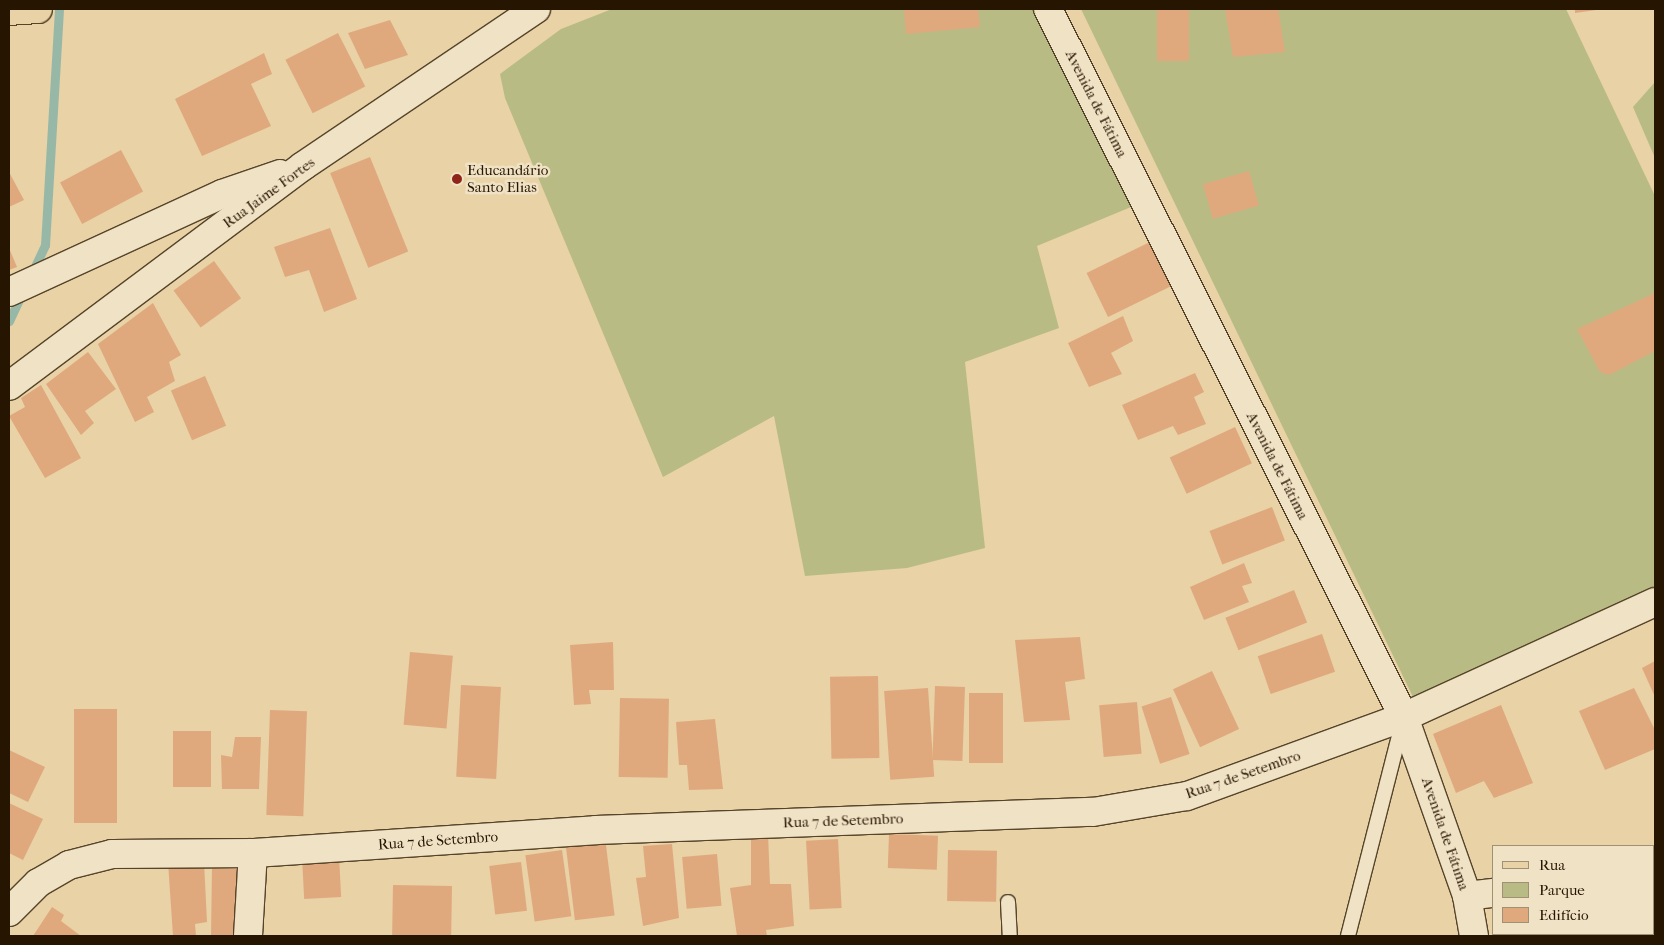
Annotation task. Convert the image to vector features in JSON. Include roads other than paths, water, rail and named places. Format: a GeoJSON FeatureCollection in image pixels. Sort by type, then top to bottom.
{"type":"FeatureCollection","features":[{"type":"Feature","properties":{"kind":"main road"},"geometry":{"type":"LineString","coordinates":[[9,11],[38,9]]}},
{"type":"Feature","properties":{"kind":"street","name":"Rua Jaime Fortes"},"geometry":{"type":"LineString","coordinates":[[13,383],[304,166],[536,9]]}},
{"type":"Feature","properties":{"kind":"street","name":"Avenida de Fátima"},"geometry":{"type":"LineString","coordinates":[[1048,9],[1404,718],[1480,894],[1474,936]]}},
{"type":"Feature","properties":{"kind":"street"},"geometry":{"type":"LineString","coordinates":[[9,292],[222,194],[304,166]]}},
{"type":"Feature","properties":{"kind":"street","name":"Rua 7 de Setembro"},"geometry":{"type":"LineString","coordinates":[[9,912],[38,883],[69,865],[112,854],[253,852],[596,830],[1093,812],[1187,796],[1404,718],[1655,602]]}},
{"type":"Feature","properties":{"kind":"street"},"geometry":{"type":"LineString","coordinates":[[248,936],[253,852]]}},
{"type":"Feature","properties":{"kind":"lane"},"geometry":{"type":"LineString","coordinates":[[1348,936],[1404,718]]}},
{"type":"Feature","properties":{"kind":"lane"},"geometry":{"type":"LineString","coordinates":[[1008,902],[1010,936]]}},
{"type":"Feature","properties":{"kind":"waterway"},"geometry":{"type":"LineString","coordinates":[[31,275],[45,245],[59,9]]}},
{"type":"Feature","properties":{"kind":"waterway"},"geometry":{"type":"LineString","coordinates":[[9,321],[22,293]]}},
{"type":"Feature","properties":{"kind":"place","name":"Educandário Santo Elias"},"geometry":{"type":"Point","coordinates":[457,179]}}]}
